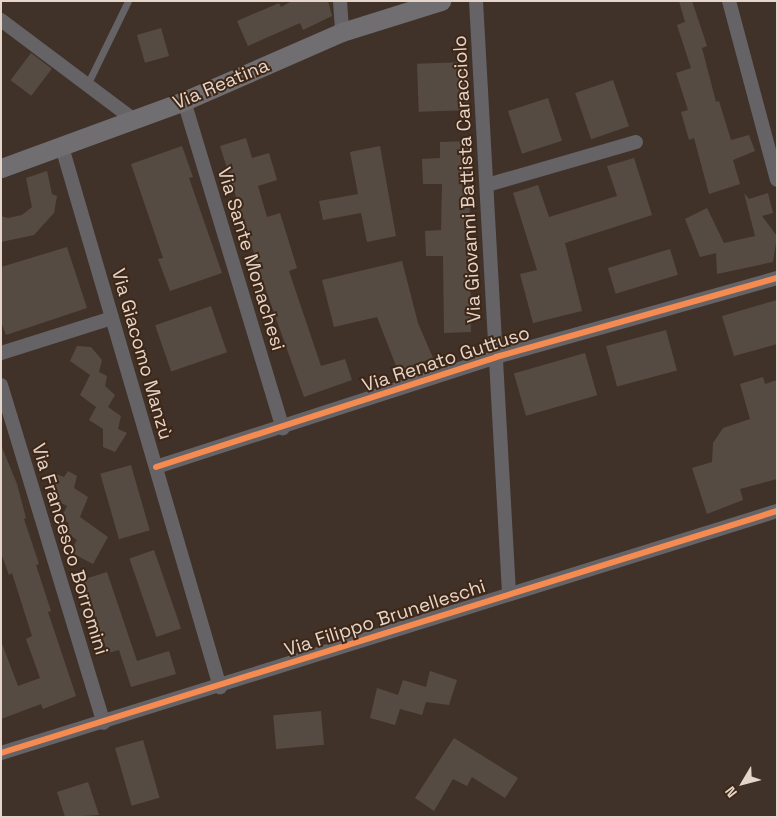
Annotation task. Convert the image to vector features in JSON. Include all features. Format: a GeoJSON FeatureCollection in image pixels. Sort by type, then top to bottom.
{"type":"FeatureCollection","features":[{"type":"Feature","properties":{"kind":"street"},"geometry":{"type":"LineString","coordinates":[[340,1],[342,32]]}},
{"type":"Feature","properties":{"kind":"street","name":"Via Reatina"},"geometry":{"type":"LineString","coordinates":[[1,168],[184,101],[342,32],[441,1]]}},
{"type":"Feature","properties":{"kind":"street","name":"Via Giovanni Battista Caracciolo"},"geometry":{"type":"LineString","coordinates":[[476,1],[509,594]]}},
{"type":"Feature","properties":{"kind":"street"},"geometry":{"type":"LineString","coordinates":[[728,1],[777,180]]}},
{"type":"Feature","properties":{"kind":"street"},"geometry":{"type":"LineString","coordinates":[[1,20],[133,119]]}},
{"type":"Feature","properties":{"kind":"street","name":"Via Sante Monachesi"},"geometry":{"type":"LineString","coordinates":[[184,101],[283,428]]}},
{"type":"Feature","properties":{"kind":"street"},"geometry":{"type":"LineString","coordinates":[[487,185],[636,142]]}},
{"type":"Feature","properties":{"kind":"street","name":"Via Giacomo Manzù"},"geometry":{"type":"LineString","coordinates":[[62,147],[220,687]]}},
{"type":"Feature","properties":{"kind":"street","name":"Via Renato Guttuso"},"geometry":{"type":"LineString","coordinates":[[156,467],[283,428],[496,357],[777,278]]}},
{"type":"Feature","properties":{"kind":"street"},"geometry":{"type":"LineString","coordinates":[[1,353],[112,318]]}},
{"type":"Feature","properties":{"kind":"street","name":"Via Francesco Borromini"},"geometry":{"type":"LineString","coordinates":[[1,385],[104,723]]}},
{"type":"Feature","properties":{"kind":"street","name":"Via Filippo Brunelleschi"},"geometry":{"type":"LineString","coordinates":[[1,753],[220,687],[509,594],[777,511]]}},
{"type":"Feature","properties":{"kind":"lane"},"geometry":{"type":"LineString","coordinates":[[87,85],[128,1]]}},
{"type":"Feature","properties":{"kind":"building"},"geometry":{"type":"Polygon","coordinates":[[[292,1],[328,1],[332,16],[303,30],[300,23],[248,46],[237,21],[279,3],[281,7],[292,1]]]}},
{"type":"Feature","properties":{"kind":"building"},"geometry":{"type":"Polygon","coordinates":[[[679,1],[692,1],[707,46],[702,48],[716,102],[719,101],[731,140],[749,135],[755,151],[733,160],[740,184],[709,194],[694,138],[689,140],[681,112],[688,110],[676,73],[691,68],[677,25],[685,22],[679,1]]]}},
{"type":"Feature","properties":{"kind":"building"},"geometry":{"type":"Polygon","coordinates":[[[161,28],[169,56],[145,63],[137,35],[161,28]]]}},
{"type":"Feature","properties":{"kind":"building"},"geometry":{"type":"Polygon","coordinates":[[[31,53],[52,69],[31,96],[11,80],[31,53]]]}},
{"type":"Feature","properties":{"kind":"building"},"geometry":{"type":"Polygon","coordinates":[[[468,62],[470,110],[419,112],[417,64],[468,62]]]}},
{"type":"Feature","properties":{"kind":"building"},"geometry":{"type":"Polygon","coordinates":[[[613,80],[629,126],[591,139],[575,93],[613,80]]]}},
{"type":"Feature","properties":{"kind":"building"},"geometry":{"type":"Polygon","coordinates":[[[548,98],[562,141],[522,154],[508,111],[548,98]]]}},
{"type":"Feature","properties":{"kind":"building"},"geometry":{"type":"Polygon","coordinates":[[[246,138],[252,158],[269,153],[277,180],[258,186],[267,217],[280,213],[297,268],[289,271],[321,366],[345,359],[352,380],[304,397],[262,279],[220,146],[246,138]]]}},
{"type":"Feature","properties":{"kind":"building"},"geometry":{"type":"Polygon","coordinates":[[[469,141],[471,332],[444,333],[443,256],[426,256],[425,231],[441,230],[442,184],[423,184],[422,159],[440,158],[440,142],[469,141]]]}},
{"type":"Feature","properties":{"kind":"building"},"geometry":{"type":"Polygon","coordinates":[[[182,146],[193,177],[189,178],[222,273],[170,291],[158,259],[163,258],[131,164],[182,146]]]}},
{"type":"Feature","properties":{"kind":"building"},"geometry":{"type":"Polygon","coordinates":[[[380,146],[396,236],[367,242],[361,213],[323,220],[319,201],[358,194],[350,152],[380,146]]]}},
{"type":"Feature","properties":{"kind":"building"},"geometry":{"type":"Polygon","coordinates":[[[634,158],[652,215],[565,243],[582,311],[533,323],[520,274],[537,270],[513,193],[538,185],[549,217],[617,196],[607,166],[634,158]]]}},
{"type":"Feature","properties":{"kind":"building"},"geometry":{"type":"Polygon","coordinates":[[[47,171],[52,194],[57,196],[54,213],[34,235],[1,242],[1,216],[8,218],[22,215],[32,207],[26,178],[47,171]]]}},
{"type":"Feature","properties":{"kind":"building"},"geometry":{"type":"Polygon","coordinates":[[[744,193],[749,199],[768,193],[773,213],[762,216],[777,236],[773,262],[717,274],[716,253],[700,257],[685,219],[707,208],[724,243],[755,236],[744,193]]]}},
{"type":"Feature","properties":{"kind":"building"},"geometry":{"type":"Polygon","coordinates":[[[67,247],[87,308],[6,335],[1,322],[1,267],[67,247]]]}},
{"type":"Feature","properties":{"kind":"building"},"geometry":{"type":"Polygon","coordinates":[[[670,249],[678,275],[616,294],[608,268],[670,249]]]}},
{"type":"Feature","properties":{"kind":"building"},"geometry":{"type":"Polygon","coordinates":[[[402,261],[418,323],[433,358],[398,371],[377,317],[334,327],[322,280],[402,261]]]}},
{"type":"Feature","properties":{"kind":"building"},"geometry":{"type":"Polygon","coordinates":[[[777,300],[777,344],[734,356],[722,316],[777,300]]]}},
{"type":"Feature","properties":{"kind":"building"},"geometry":{"type":"Polygon","coordinates":[[[211,306],[227,352],[171,372],[155,325],[211,306]]]}},
{"type":"Feature","properties":{"kind":"building"},"geometry":{"type":"Polygon","coordinates":[[[666,330],[677,371],[617,387],[606,346],[666,330]]]}},
{"type":"Feature","properties":{"kind":"building"},"geometry":{"type":"Polygon","coordinates":[[[77,346],[91,347],[102,360],[99,372],[107,376],[105,386],[115,395],[108,407],[121,416],[118,429],[127,433],[115,452],[103,447],[103,429],[89,420],[96,407],[80,395],[90,375],[70,361],[77,346]]]}},
{"type":"Feature","properties":{"kind":"building"},"geometry":{"type":"Polygon","coordinates":[[[585,353],[597,395],[526,416],[514,373],[585,353]]]}},
{"type":"Feature","properties":{"kind":"building"},"geometry":{"type":"Polygon","coordinates":[[[763,377],[765,384],[777,380],[777,479],[740,489],[743,500],[707,514],[692,468],[712,462],[713,443],[723,428],[750,419],[740,384],[763,377]]]}},
{"type":"Feature","properties":{"kind":"building"},"geometry":{"type":"Polygon","coordinates":[[[1,445],[17,484],[26,518],[24,519],[39,564],[36,565],[51,611],[48,612],[76,696],[43,709],[41,704],[1,719],[1,641],[18,686],[40,678],[26,639],[32,636],[12,573],[9,575],[1,553],[1,445]]]}},
{"type":"Feature","properties":{"kind":"building"},"geometry":{"type":"Polygon","coordinates":[[[131,465],[150,530],[119,539],[100,474],[131,465]]]}},
{"type":"Feature","properties":{"kind":"building"},"geometry":{"type":"Polygon","coordinates":[[[68,471],[77,476],[74,488],[88,497],[80,517],[108,537],[93,564],[70,552],[77,540],[66,532],[69,523],[61,518],[67,506],[52,498],[57,491],[50,486],[56,474],[64,477],[68,471]]]}},
{"type":"Feature","properties":{"kind":"building"},"geometry":{"type":"Polygon","coordinates":[[[154,550],[181,628],[156,637],[129,558],[154,550]]]}},
{"type":"Feature","properties":{"kind":"building"},"geometry":{"type":"Polygon","coordinates":[[[107,572],[137,661],[169,651],[176,674],[131,687],[119,650],[108,653],[82,580],[107,572]]]}},
{"type":"Feature","properties":{"kind":"building"},"geometry":{"type":"Polygon","coordinates":[[[430,671],[457,680],[449,705],[426,702],[422,715],[400,709],[395,725],[370,718],[377,688],[398,695],[403,680],[426,687],[430,671]]]}},
{"type":"Feature","properties":{"kind":"building"},"geometry":{"type":"Polygon","coordinates":[[[321,711],[324,745],[276,749],[273,715],[321,711]]]}},
{"type":"Feature","properties":{"kind":"building"},"geometry":{"type":"Polygon","coordinates":[[[454,738],[518,778],[505,798],[472,777],[467,786],[453,779],[434,811],[415,798],[454,738]]]}},
{"type":"Feature","properties":{"kind":"building"},"geometry":{"type":"Polygon","coordinates":[[[143,740],[160,798],[132,806],[115,748],[143,740]]]}},
{"type":"Feature","properties":{"kind":"building"},"geometry":{"type":"Polygon","coordinates":[[[88,782],[99,815],[65,817],[57,792],[88,782]]]}},
{"type":"Feature","properties":{"kind":"cycle path"},"geometry":{"type":"LineString","coordinates":[[156,467],[496,357],[777,278]]}},
{"type":"Feature","properties":{"kind":"cycle path"},"geometry":{"type":"LineString","coordinates":[[1,753],[777,511]]}}]}
